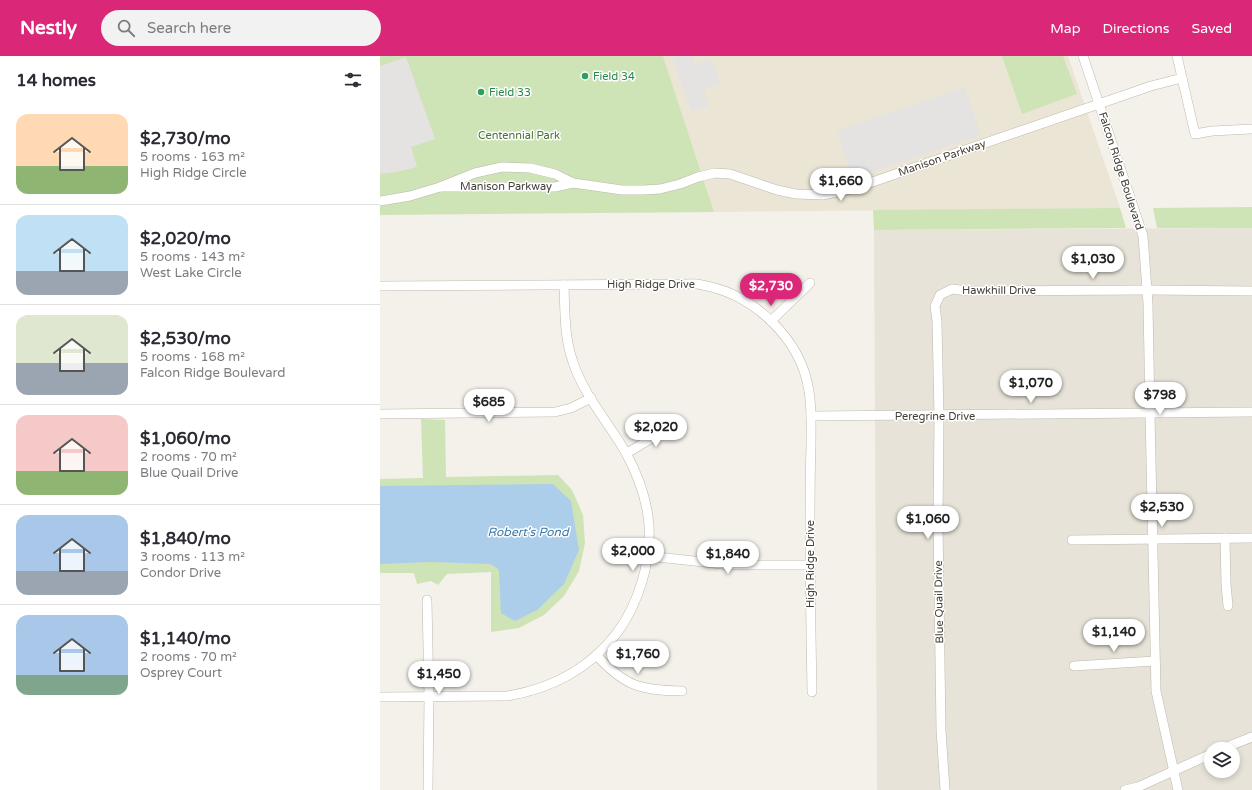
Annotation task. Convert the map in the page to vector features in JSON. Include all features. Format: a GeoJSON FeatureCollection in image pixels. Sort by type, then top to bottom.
{"type":"FeatureCollection","features":[{"type":"Feature","properties":{"kind":"street","name":"Falcon Ridge Boulevard"},"geometry":{"type":"LineString","coordinates":[[1083,56],[1143,236],[1148,290],[1156,691],[1178,790]]}},
{"type":"Feature","properties":{"kind":"street"},"geometry":{"type":"LineString","coordinates":[[1177,56],[1195,134],[1212,131],[1252,129]]}},
{"type":"Feature","properties":{"kind":"street","name":"Manison Parkway"},"geometry":{"type":"LineString","coordinates":[[380,201],[410,196],[440,187],[475,173],[502,167],[530,168],[555,174],[573,183],[622,190],[660,189],[715,173],[730,174],[777,190],[796,194],[823,195],[855,188],[1099,104],[1182,78]]}},
{"type":"Feature","properties":{"kind":"street","name":"Manison Parkway"},"geometry":{"type":"LineString","coordinates":[[440,187],[555,187],[573,183]]}},
{"type":"Feature","properties":{"kind":"street"},"geometry":{"type":"LineString","coordinates":[[771,321],[810,283]]}},
{"type":"Feature","properties":{"kind":"street","name":"High Ridge Drive"},"geometry":{"type":"LineString","coordinates":[[380,286],[701,284],[720,289],[737,296],[754,307],[771,321],[785,336],[796,352],[805,373],[809,392],[811,416],[810,565],[812,692]]}},
{"type":"Feature","properties":{"kind":"street"},"geometry":{"type":"LineString","coordinates":[[380,697],[507,696],[527,693],[563,678],[596,655],[610,641],[624,623],[634,605],[641,587],[648,556],[649,525],[645,499],[638,477],[626,454],[591,398],[573,363],[567,342],[564,285]]}},
{"type":"Feature","properties":{"kind":"street","name":"Hawkhill Drive"},"geometry":{"type":"LineString","coordinates":[[940,295],[952,289],[967,291],[1252,291]]}},
{"type":"Feature","properties":{"kind":"street","name":"Blue Quail Drive"},"geometry":{"type":"LineString","coordinates":[[940,295],[935,306],[937,321],[939,416],[938,524],[941,730],[945,790]]}},
{"type":"Feature","properties":{"kind":"street"},"geometry":{"type":"LineString","coordinates":[[380,414],[555,412],[571,408],[591,398]]}},
{"type":"Feature","properties":{"kind":"street","name":"Peregrine Drive"},"geometry":{"type":"LineString","coordinates":[[811,416],[1252,412]]}},
{"type":"Feature","properties":{"kind":"street"},"geometry":{"type":"LineString","coordinates":[[626,454],[674,425]]}},
{"type":"Feature","properties":{"kind":"street"},"geometry":{"type":"LineString","coordinates":[[1224,538],[1228,606]]}},
{"type":"Feature","properties":{"kind":"street"},"geometry":{"type":"LineString","coordinates":[[1072,540],[1252,538]]}},
{"type":"Feature","properties":{"kind":"street"},"geometry":{"type":"LineString","coordinates":[[648,556],[731,565],[810,565]]}},
{"type":"Feature","properties":{"kind":"street"},"geometry":{"type":"LineString","coordinates":[[427,600],[429,697],[428,790]]}},
{"type":"Feature","properties":{"kind":"street"},"geometry":{"type":"LineString","coordinates":[[596,655],[623,680],[639,687],[657,690],[682,691]]}},
{"type":"Feature","properties":{"kind":"street"},"geometry":{"type":"LineString","coordinates":[[1074,666],[1155,661]]}},
{"type":"Feature","properties":{"kind":"street"},"geometry":{"type":"LineString","coordinates":[[1240,742],[1252,737]]}},
{"type":"Feature","properties":{"kind":"street"},"geometry":{"type":"LineString","coordinates":[[1125,790],[1138,787],[1204,757]]}},
{"type":"Feature","properties":{"kind":"shaded area"},"geometry":{"type":"Polygon","coordinates":[[[663,56],[1068,56],[1120,208],[714,212],[663,56]]]}},
{"type":"Feature","properties":{"kind":"shaded area"},"geometry":{"type":"Polygon","coordinates":[[[672,56],[692,56],[695,64],[712,59],[720,84],[704,89],[709,106],[691,112],[672,56]]]}},
{"type":"Feature","properties":{"kind":"shaded area"},"geometry":{"type":"Polygon","coordinates":[[[406,57],[435,139],[411,147],[417,167],[380,174],[380,66],[406,57]]]}},
{"type":"Feature","properties":{"kind":"shaded area"},"geometry":{"type":"Polygon","coordinates":[[[965,87],[981,135],[852,179],[837,131],[965,87]]]}},
{"type":"Feature","properties":{"kind":"shaded area"},"geometry":{"type":"Polygon","coordinates":[[[1252,228],[1252,790],[877,790],[874,230],[1252,228]]]}},
{"type":"Feature","properties":{"kind":"green space","name":"Centennial Park"},"geometry":{"type":"Polygon","coordinates":[[[380,56],[663,56],[714,212],[380,215],[380,56]]]}},
{"type":"Feature","properties":{"kind":"green space"},"geometry":{"type":"Polygon","coordinates":[[[1002,56],[1063,56],[1077,94],[1022,114],[1002,56]]]}},
{"type":"Feature","properties":{"kind":"green space"},"geometry":{"type":"Polygon","coordinates":[[[1252,207],[1252,228],[1157,228],[1153,208],[1252,207]]]}},
{"type":"Feature","properties":{"kind":"green space"},"geometry":{"type":"Polygon","coordinates":[[[1120,208],[1126,228],[874,230],[873,210],[1120,208]]]}},
{"type":"Feature","properties":{"kind":"green space"},"geometry":{"type":"Polygon","coordinates":[[[421,419],[445,420],[446,477],[558,475],[572,490],[583,515],[585,543],[579,571],[564,596],[544,615],[519,628],[491,632],[491,572],[447,574],[438,585],[431,581],[417,584],[414,573],[380,573],[380,479],[423,478],[421,419]]]}},
{"type":"Feature","properties":{"kind":"water","name":"Robert's Pond"},"geometry":{"type":"Polygon","coordinates":[[[553,484],[571,501],[579,550],[564,584],[537,610],[515,621],[501,613],[499,571],[490,564],[430,562],[380,564],[380,486],[553,484]]]}},
{"type":"Feature","properties":{"kind":"place","name":"Field 34"},"geometry":{"type":"Point","coordinates":[585,76]}},
{"type":"Feature","properties":{"kind":"place","name":"Field 33"},"geometry":{"type":"Point","coordinates":[481,92]}}]}
